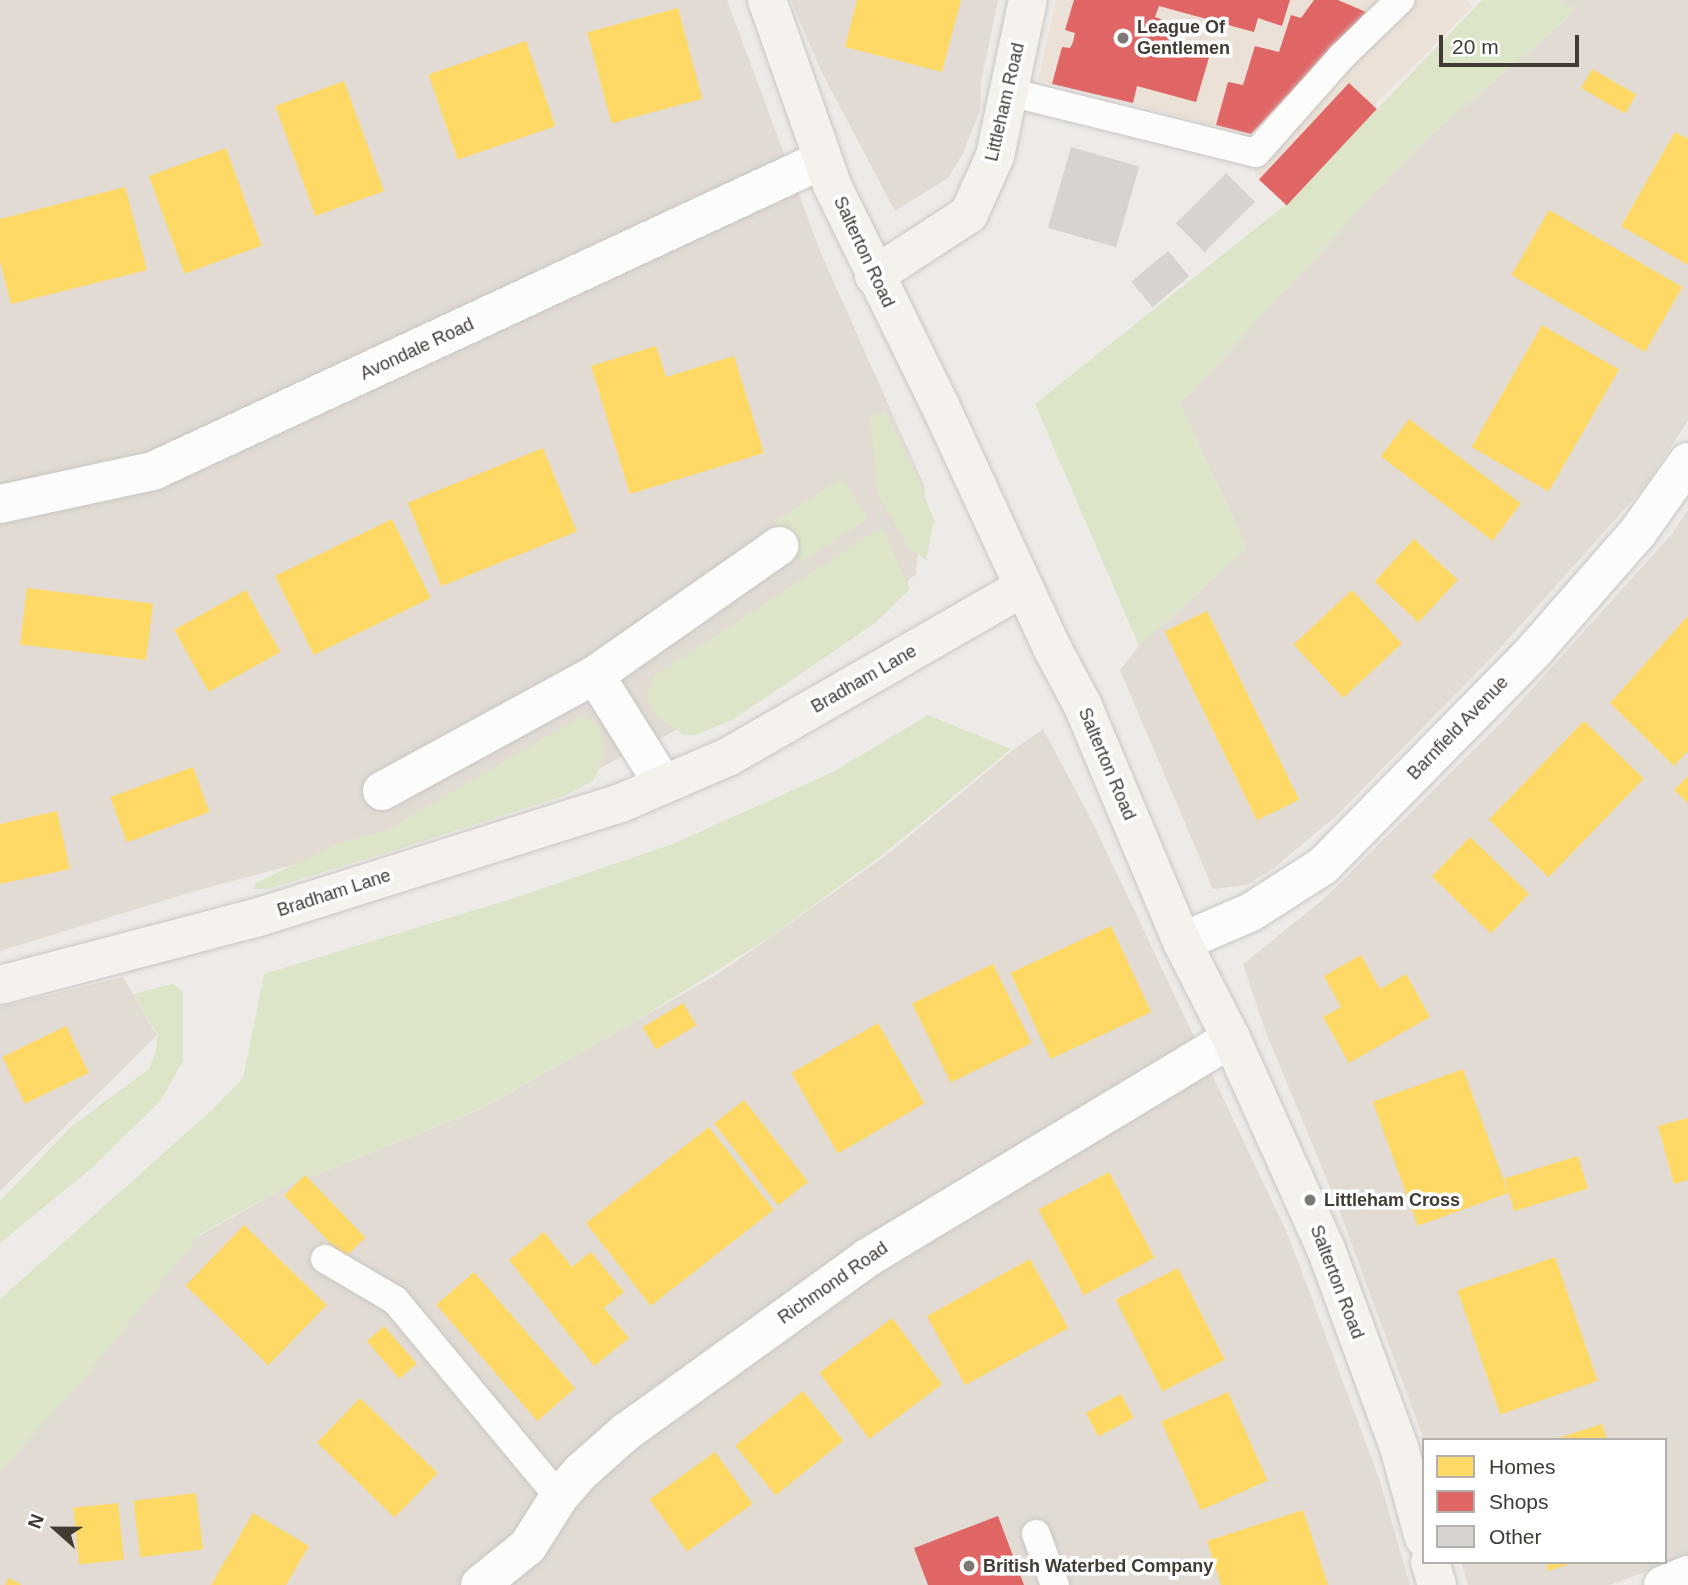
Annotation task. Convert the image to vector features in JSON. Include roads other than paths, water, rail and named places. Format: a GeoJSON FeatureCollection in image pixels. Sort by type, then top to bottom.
{"type":"FeatureCollection","features":[{"type":"Feature","properties":{"kind":"main road","name":"Salterton Road"},"geometry":{"type":"LineString","coordinates":[[767,0],[822,160],[874,276],[938,401],[1024,587],[1082,704],[1182,942],[1231,1038],[1326,1250],[1399,1447],[1422,1531]]}},
{"type":"Feature","properties":{"kind":"main road","name":"Littleham Road"},"geometry":{"type":"LineString","coordinates":[[874,276],[969,214],[995,156],[1028,0]]}},
{"type":"Feature","properties":{"kind":"main road","name":"Bradham Lane"},"geometry":{"type":"LineString","coordinates":[[0,985],[256,918],[621,803],[728,757],[1024,587]]}},
{"type":"Feature","properties":{"kind":"main road"},"geometry":{"type":"LineString","coordinates":[[1431,1564],[1437,1585]]}},
{"type":"Feature","properties":{"kind":"street","name":"Avondale Road"},"geometry":{"type":"LineString","coordinates":[[0,504],[153,471],[822,160]]}},
{"type":"Feature","properties":{"kind":"street","name":"Barnfield Avenue"},"geometry":{"type":"LineString","coordinates":[[1182,942],[1251,912],[1323,866],[1534,651],[1638,532],[1688,462]]}},
{"type":"Feature","properties":{"kind":"street"},"geometry":{"type":"LineString","coordinates":[[382,791],[596,675],[779,546]]}},
{"type":"Feature","properties":{"kind":"street"},"geometry":{"type":"LineString","coordinates":[[596,675],[663,784]]}},
{"type":"Feature","properties":{"kind":"street","name":"Richmond Road"},"geometry":{"type":"LineString","coordinates":[[480,1585],[528,1546],[559,1497],[582,1471],[626,1432],[867,1258],[1231,1038]]}},
{"type":"Feature","properties":{"kind":"street"},"geometry":{"type":"LineString","coordinates":[[1663,1585],[1688,1576]]}},
{"type":"Feature","properties":{"kind":"lane"},"geometry":{"type":"LineString","coordinates":[[1009,92],[1256,153],[1342,56],[1400,0]]}},
{"type":"Feature","properties":{"kind":"lane"},"geometry":{"type":"LineString","coordinates":[[325,1259],[395,1300],[559,1497]]}},
{"type":"Feature","properties":{"kind":"lane"},"geometry":{"type":"LineString","coordinates":[[1037,1535],[1055,1585]]}},
{"type":"Feature","properties":{"kind":"place","name":"League Of Gentlemen"},"geometry":{"type":"Point","coordinates":[1123,38]}},
{"type":"Feature","properties":{"kind":"place","name":"Littleham Cross"},"geometry":{"type":"Point","coordinates":[1310,1200]}},
{"type":"Feature","properties":{"kind":"place","name":"British Waterbed Company"},"geometry":{"type":"Point","coordinates":[969,1566]}}]}
